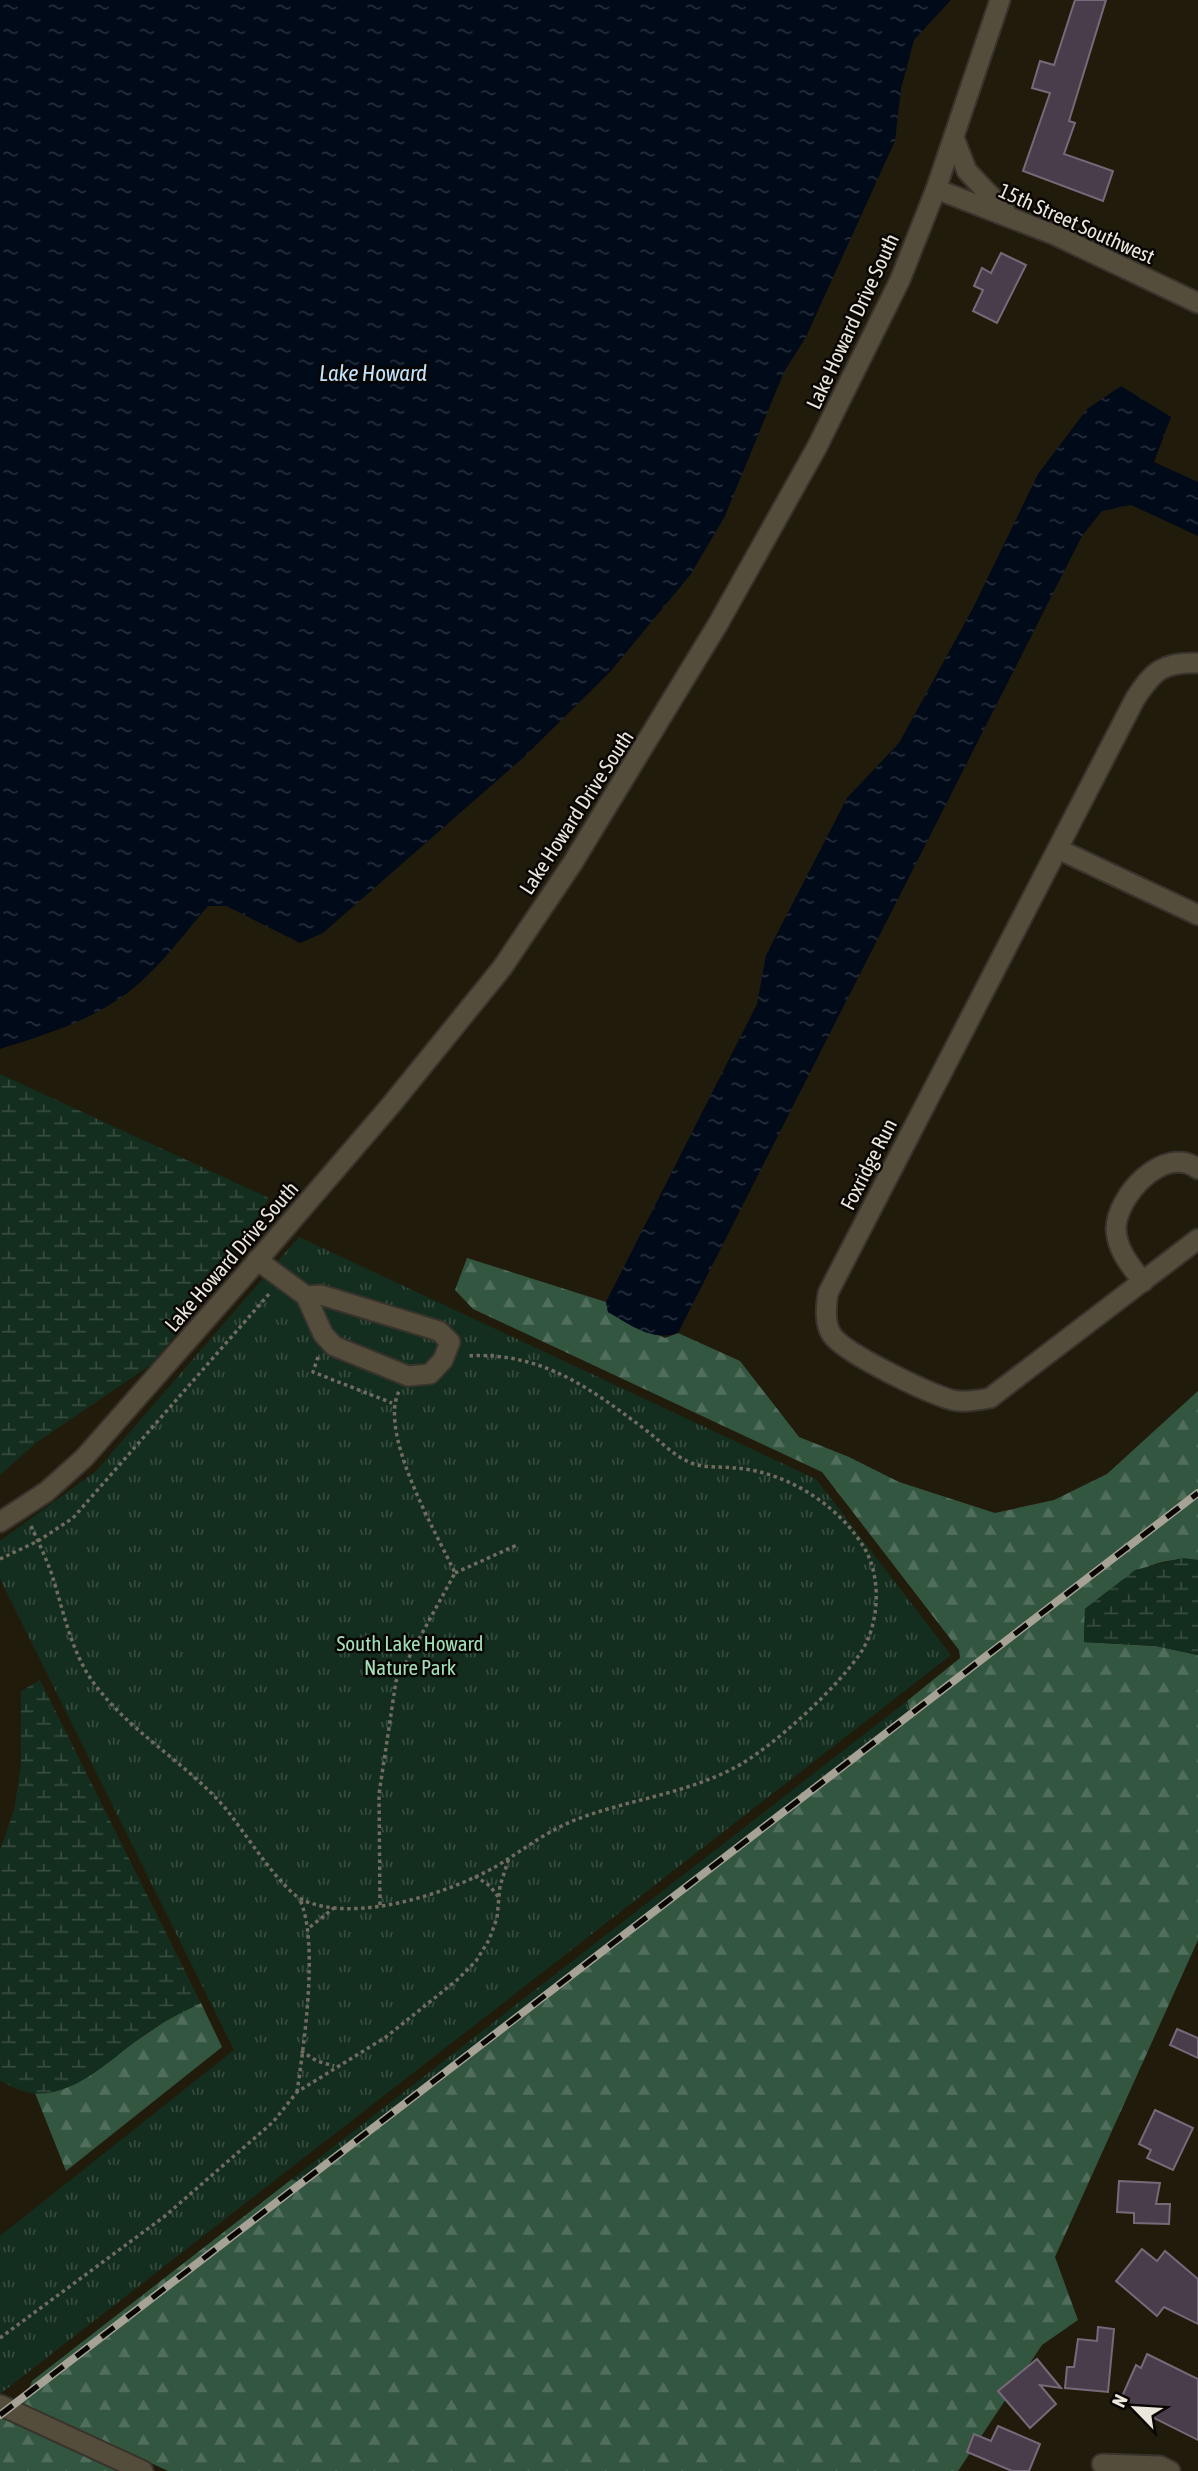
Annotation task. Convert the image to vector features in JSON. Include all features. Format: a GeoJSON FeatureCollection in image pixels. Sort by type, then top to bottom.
{"type":"FeatureCollection","features":[{"type":"Feature","properties":{"kind":"street","name":"Lake Howard Drive South"},"geometry":{"type":"LineString","coordinates":[[0,1522],[23,1508],[85,1458],[391,1105],[502,968],[572,864],[670,706],[817,447],[900,280],[936,189],[1000,0]]}},
{"type":"Feature","properties":{"kind":"street"},"geometry":{"type":"LineString","coordinates":[[954,138],[967,171],[1010,216]]}},
{"type":"Feature","properties":{"kind":"street","name":"15th Street Southwest"},"geometry":{"type":"LineString","coordinates":[[936,189],[1010,216],[1198,303]]}},
{"type":"Feature","properties":{"kind":"street","name":"Foxridge Run"},"geometry":{"type":"LineString","coordinates":[[1198,663],[1169,663],[1144,686],[828,1293],[830,1333],[856,1355],[936,1393],[969,1402],[990,1398],[1003,1392],[1198,1239]]}},
{"type":"Feature","properties":{"kind":"street"},"geometry":{"type":"LineString","coordinates":[[1058,849],[1198,915]]}},
{"type":"Feature","properties":{"kind":"street"},"geometry":{"type":"LineString","coordinates":[[1143,1282],[1120,1251],[1117,1215],[1124,1199],[1161,1165],[1176,1163],[1193,1165],[1198,1169]]}},
{"type":"Feature","properties":{"kind":"street"},"geometry":{"type":"LineString","coordinates":[[257,1260],[306,1297],[323,1334],[334,1346],[408,1376],[430,1374],[443,1360],[450,1342],[439,1331],[321,1295],[306,1297]]}},
{"type":"Feature","properties":{"kind":"street"},"geometry":{"type":"LineString","coordinates":[[0,2405],[143,2471]]}},
{"type":"Feature","properties":{"kind":"street"},"geometry":{"type":"LineString","coordinates":[[1102,2465],[1160,2466],[1170,2471]]}},
{"type":"Feature","properties":{"kind":"path"},"geometry":{"type":"LineString","coordinates":[[0,1559],[38,1541],[73,1518],[267,1294]]}},
{"type":"Feature","properties":{"kind":"path"},"geometry":{"type":"LineString","coordinates":[[300,1898],[334,1907],[380,1905],[432,1894],[475,1875],[546,1833],[575,1820],[701,1782],[735,1768],[760,1752],[816,1702],[863,1649],[876,1603],[874,1576],[866,1552],[848,1528],[809,1493],[766,1472],[690,1464],[600,1395],[557,1372],[498,1356],[466,1356],[462,1363]]}},
{"type":"Feature","properties":{"kind":"path"},"geometry":{"type":"LineString","coordinates":[[401,1387],[393,1403],[402,1460],[455,1573]]}},
{"type":"Feature","properties":{"kind":"path"},"geometry":{"type":"LineString","coordinates":[[23,1508],[38,1541],[72,1641],[91,1679],[136,1728],[205,1786],[300,1898],[309,1929],[297,2092]]}},
{"type":"Feature","properties":{"kind":"path"},"geometry":{"type":"LineString","coordinates":[[380,1905],[379,1794],[396,1681],[455,1573],[517,1545]]}},
{"type":"Feature","properties":{"kind":"path"},"geometry":{"type":"LineString","coordinates":[[0,2338],[165,2216],[273,2122],[297,2092],[335,2066],[386,2037],[476,1961],[489,1940],[497,1918],[499,1898],[510,1856]]}},
{"type":"Feature","properties":{"kind":"path"},"geometry":{"type":"LineString","coordinates":[[475,1875],[490,1886],[499,1898]]}},
{"type":"Feature","properties":{"kind":"path"},"geometry":{"type":"LineString","coordinates":[[309,1929],[314,1921],[334,1907]]}},
{"type":"Feature","properties":{"kind":"path"},"geometry":{"type":"LineString","coordinates":[[301,2051],[317,2062],[335,2066]]}},
{"type":"Feature","properties":{"kind":"green space"},"geometry":{"type":"Polygon","coordinates":[[[0,1074],[269,1198],[232,1260],[152,1364],[36,1443],[0,1475],[0,1074]]]}},
{"type":"Feature","properties":{"kind":"green space","name":"South Lake Howard Nature Park"},"geometry":{"type":"Polygon","coordinates":[[[299,1237],[816,1479],[951,1655],[0,2394],[0,2236],[234,2050],[0,1579],[0,1541],[96,1471],[299,1237]]]}},
{"type":"Feature","properties":{"kind":"green space"},"geometry":{"type":"Polygon","coordinates":[[[467,1258],[606,1302],[608,1312],[665,1338],[678,1333],[740,1361],[799,1437],[849,1457],[899,1482],[995,1513],[1054,1500],[1107,1474],[1198,1391],[1198,1560],[1165,1561],[1123,1580],[1085,1609],[1084,1642],[1156,1646],[1198,1655],[1198,1940],[1055,2257],[1078,2320],[1042,2345],[958,2471],[168,2471],[17,2401],[28,2392],[32,2381],[292,2179],[305,2185],[358,2139],[907,1720],[911,1716],[907,1701],[960,1658],[959,1650],[822,1472],[473,1309],[455,1290],[467,1258]]]}},
{"type":"Feature","properties":{"kind":"green space"},"geometry":{"type":"Polygon","coordinates":[[[1182,1558],[1198,1560],[1198,1655],[1156,1646],[1084,1642],[1085,1609],[1135,1570],[1182,1558]]]}},
{"type":"Feature","properties":{"kind":"green space"},"geometry":{"type":"Polygon","coordinates":[[[40,1680],[201,2003],[151,2030],[106,2065],[77,2083],[46,2093],[26,2092],[0,2081],[0,1850],[14,1810],[21,1765],[21,1691],[40,1680]]]}},
{"type":"Feature","properties":{"kind":"green space"},"geometry":{"type":"Polygon","coordinates":[[[907,1701],[912,1716],[907,1720],[358,2139],[305,2185],[292,2179],[907,1701]]]}},
{"type":"Feature","properties":{"kind":"green space"},"geometry":{"type":"Polygon","coordinates":[[[201,2003],[222,2047],[66,2171],[35,2093],[68,2087],[173,2016],[201,2003]]]}},
{"type":"Feature","properties":{"kind":"green space"},"geometry":{"type":"Polygon","coordinates":[[[0,2416],[5,2418],[119,2471],[0,2471],[0,2416]]]}},
{"type":"Feature","properties":{"kind":"water","name":"Lake Howard"},"geometry":{"type":"Polygon","coordinates":[[[0,0],[951,0],[914,40],[901,89],[895,141],[806,337],[784,372],[725,516],[691,574],[610,672],[524,757],[323,933],[300,943],[226,906],[208,906],[156,967],[115,1001],[60,1029],[0,1049],[0,0]]]}},
{"type":"Feature","properties":{"kind":"water"},"geometry":{"type":"Polygon","coordinates":[[[1121,386],[1171,417],[1154,462],[1198,482],[1198,536],[1131,505],[1102,511],[1082,536],[678,1333],[651,1334],[633,1327],[608,1312],[606,1302],[757,1004],[766,955],[847,798],[899,743],[973,608],[1038,474],[1087,409],[1121,386]]]}},
{"type":"Feature","properties":{"kind":"building"},"geometry":{"type":"Polygon","coordinates":[[[1075,0],[1106,0],[1069,121],[1075,123],[1064,154],[1113,171],[1103,201],[1023,171],[1050,93],[1032,88],[1040,61],[1054,65],[1075,0]]]}},
{"type":"Feature","properties":{"kind":"building"},"geometry":{"type":"Polygon","coordinates":[[[1001,253],[1026,265],[997,323],[973,311],[983,290],[974,286],[982,268],[991,273],[1001,253]]]}},
{"type":"Feature","properties":{"kind":"building"},"geometry":{"type":"Polygon","coordinates":[[[1177,2029],[1198,2038],[1198,2058],[1170,2045],[1177,2029]]]}},
{"type":"Feature","properties":{"kind":"building"},"geometry":{"type":"Polygon","coordinates":[[[1155,2110],[1193,2128],[1173,2170],[1147,2158],[1151,2150],[1139,2144],[1155,2110]]]}},
{"type":"Feature","properties":{"kind":"building"},"geometry":{"type":"Polygon","coordinates":[[[1119,2181],[1160,2183],[1156,2204],[1170,2204],[1169,2224],[1134,2223],[1134,2213],[1117,2212],[1119,2181]]]}},
{"type":"Feature","properties":{"kind":"building"},"geometry":{"type":"Polygon","coordinates":[[[1142,2249],[1157,2261],[1165,2251],[1198,2279],[1198,2324],[1164,2307],[1157,2316],[1116,2281],[1142,2249]]]}},
{"type":"Feature","properties":{"kind":"building"},"geometry":{"type":"Polygon","coordinates":[[[1098,2327],[1114,2329],[1108,2392],[1065,2388],[1067,2367],[1074,2367],[1078,2339],[1097,2341],[1098,2327]]]}},
{"type":"Feature","properties":{"kind":"building"},"geometry":{"type":"Polygon","coordinates":[[[1147,2354],[1198,2379],[1198,2440],[1120,2401],[1136,2365],[1141,2368],[1147,2354]]]}},
{"type":"Feature","properties":{"kind":"building"},"geometry":{"type":"Polygon","coordinates":[[[1037,2359],[1061,2388],[1040,2385],[1056,2404],[1030,2428],[998,2391],[1037,2359]]]}},
{"type":"Feature","properties":{"kind":"building"},"geometry":{"type":"Polygon","coordinates":[[[998,2426],[1040,2444],[1029,2471],[1012,2471],[967,2452],[974,2434],[991,2441],[998,2426]]]}},
{"type":"Feature","properties":{"kind":"railway"},"geometry":{"type":"LineString","coordinates":[[0,2415],[1198,1493]]}}]}
